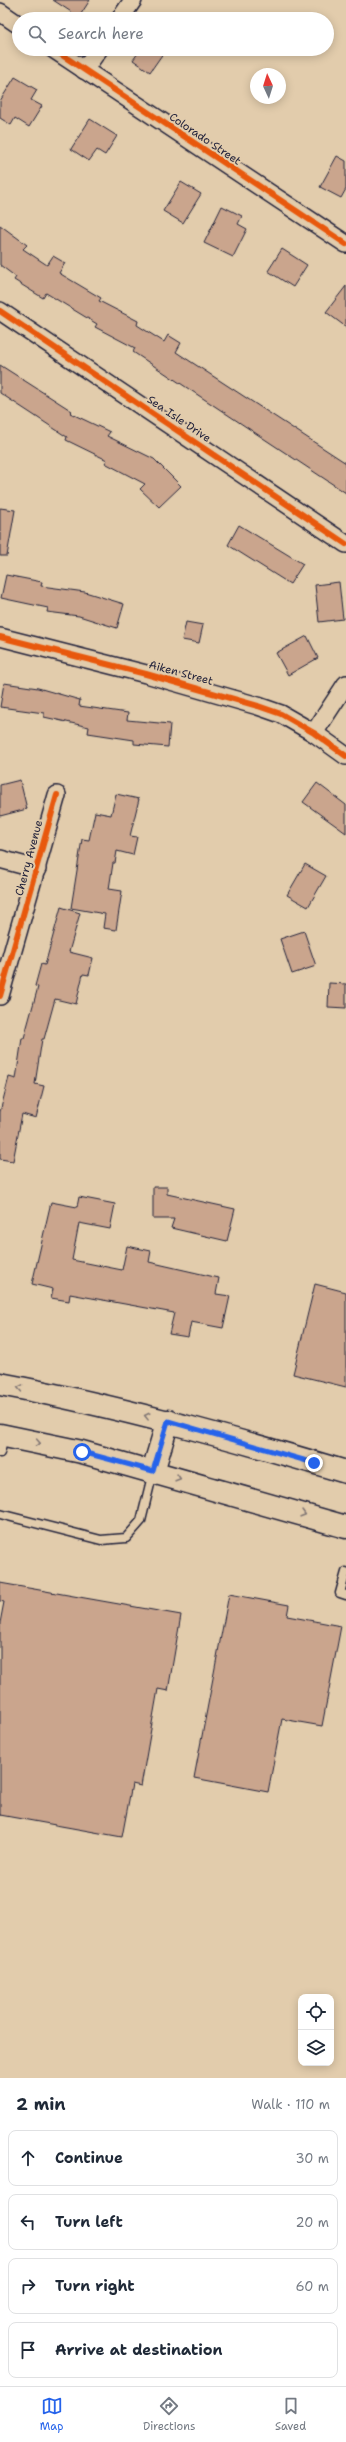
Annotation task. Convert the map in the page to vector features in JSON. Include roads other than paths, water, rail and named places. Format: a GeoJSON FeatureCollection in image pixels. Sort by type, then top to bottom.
{"type":"FeatureCollection","features":[{"type":"Feature","properties":{"kind":"main road"},"geometry":{"type":"LineString","coordinates":[[0,1384],[77,1398],[168,1421],[346,1472]]}},
{"type":"Feature","properties":{"kind":"main road"},"geometry":{"type":"LineString","coordinates":[[153,1471],[168,1421]]}},
{"type":"Feature","properties":{"kind":"main road"},"geometry":{"type":"LineString","coordinates":[[1,1442],[82,1452],[346,1527]]}},
{"type":"Feature","properties":{"kind":"street"},"geometry":{"type":"LineString","coordinates":[[125,12],[133,0]]}},
{"type":"Feature","properties":{"kind":"street"},"geometry":{"type":"LineString","coordinates":[[0,12],[12,20]]}},
{"type":"Feature","properties":{"kind":"street","name":"Colorado Street"},"geometry":{"type":"LineString","coordinates":[[64,56],[346,244]]}},
{"type":"Feature","properties":{"kind":"street"},"geometry":{"type":"LineString","coordinates":[[84,70],[94,56]]}},
{"type":"Feature","properties":{"kind":"street","name":"Sea Isle Drive"},"geometry":{"type":"LineString","coordinates":[[0,311],[346,544]]}},
{"type":"Feature","properties":{"kind":"street","name":"Aiken Street"},"geometry":{"type":"LineString","coordinates":[[0,637],[246,702],[281,714],[314,733],[346,756]]}},
{"type":"Feature","properties":{"kind":"street"},"geometry":{"type":"LineString","coordinates":[[314,733],[346,684]]}},
{"type":"Feature","properties":{"kind":"street","name":"Cherry Avenue"},"geometry":{"type":"LineString","coordinates":[[0,996],[57,795]]}},
{"type":"Feature","properties":{"kind":"street"},"geometry":{"type":"LineString","coordinates":[[0,859],[37,869]]}},
{"type":"Feature","properties":{"kind":"lane"},"geometry":{"type":"LineString","coordinates":[[0,1514],[101,1540],[126,1538],[141,1521],[153,1471]]}},
{"type":"Feature","properties":{"kind":"lane"},"geometry":{"type":"LineString","coordinates":[[346,1572],[340,1593],[346,1595]]}}]}
